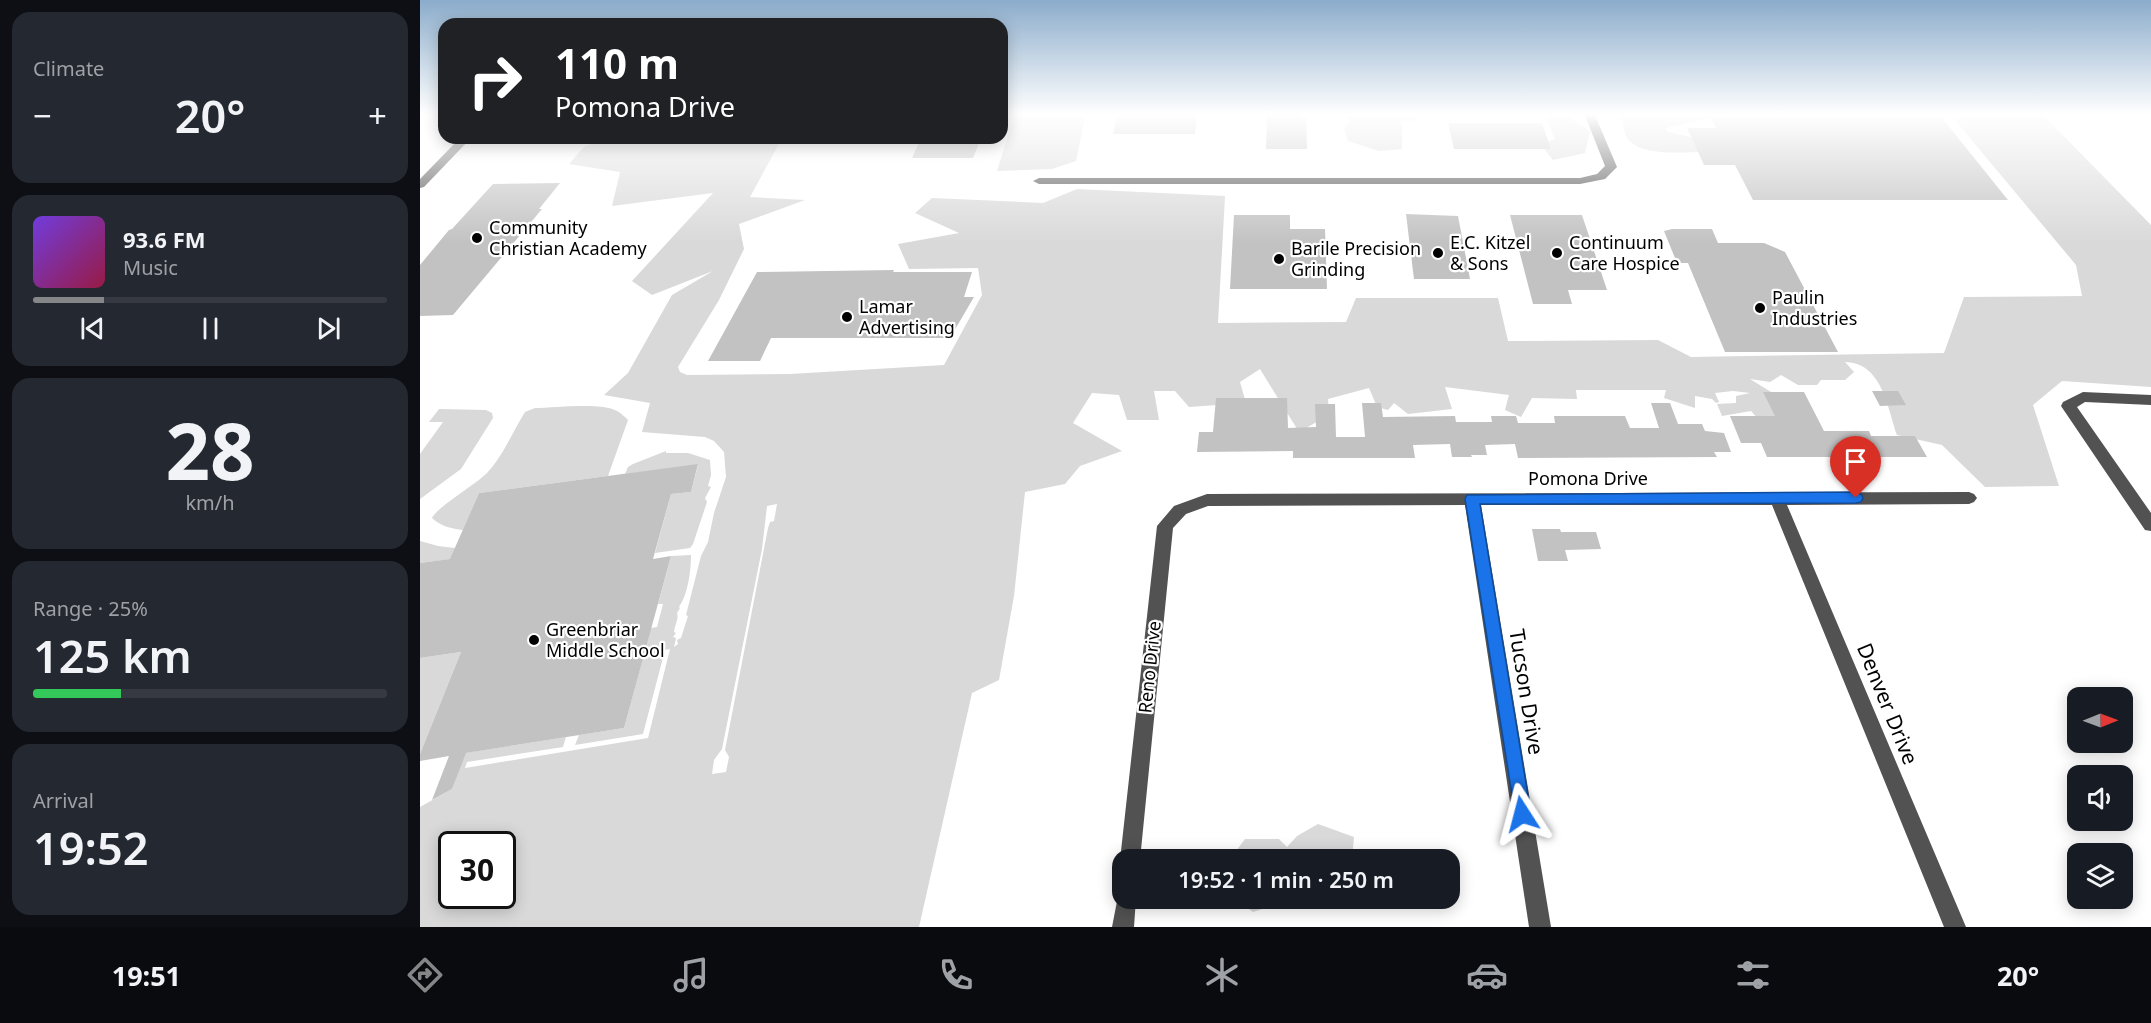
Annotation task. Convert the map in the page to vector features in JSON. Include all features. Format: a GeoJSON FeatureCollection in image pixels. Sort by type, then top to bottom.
{"type":"FeatureCollection","features":[{"type":"Feature","properties":{"kind":"street"},"geometry":{"type":"LineString","coordinates":[[420,185],[448,156]]}},
{"type":"Feature","properties":{"kind":"street"},"geometry":{"type":"LineString","coordinates":[[1039,182],[1580,181],[1601,177],[1611,167],[1607,156]]}},
{"type":"Feature","properties":{"kind":"street"},"geometry":{"type":"LineString","coordinates":[[2151,400],[2083,397],[2068,406],[2151,525]]}},
{"type":"Feature","properties":{"kind":"street","name":"Denver Drive"},"geometry":{"type":"LineString","coordinates":[[1777,498],[1955,927]]}},
{"type":"Feature","properties":{"kind":"street","name":"Pomona Drive"},"geometry":{"type":"LineString","coordinates":[[1208,500],[1969,498]]}},
{"type":"Feature","properties":{"kind":"street","name":"Tucson Drive"},"geometry":{"type":"LineString","coordinates":[[1472,499],[1540,927]]}},
{"type":"Feature","properties":{"kind":"street","name":"Reno Drive"},"geometry":{"type":"LineString","coordinates":[[1131,849],[1165,526],[1180,510],[1208,500]]}},
{"type":"Feature","properties":{"kind":"street"},"geometry":{"type":"LineString","coordinates":[[1123,927],[1125,909]]}},
{"type":"Feature","properties":{"kind":"shaded area"},"geometry":{"type":"Polygon","coordinates":[[[576,156],[772,156],[750,197],[805,200],[739,224],[744,249],[719,300],[678,367],[680,372],[687,375],[790,374],[944,365],[982,295],[978,268],[909,269],[898,244],[959,233],[915,213],[932,198],[1043,203],[1077,189],[1225,196],[1218,323],[1346,322],[1356,298],[1498,298],[1508,341],[1658,340],[1691,357],[1944,353],[1964,297],[2082,296],[2076,265],[1985,156],[2083,156],[2151,225],[2151,387],[2062,381],[2033,405],[2059,486],[1985,487],[1942,445],[1897,435],[1886,399],[1875,378],[1857,364],[1845,362],[1854,372],[1845,380],[1821,380],[1817,385],[1798,385],[1781,375],[1770,382],[1750,379],[1792,405],[1765,427],[1751,411],[1722,416],[1717,404],[1736,403],[1736,396],[1750,393],[1733,391],[1715,393],[1719,402],[1716,403],[1712,399],[1695,396],[1695,408],[1664,398],[1666,390],[1576,390],[1577,399],[1532,398],[1521,417],[1505,410],[1509,395],[1445,387],[1452,409],[1408,414],[1394,403],[1388,410],[1377,407],[1369,388],[1328,399],[1329,415],[1299,432],[1260,369],[1240,382],[1246,403],[1189,407],[1175,391],[1154,391],[1159,420],[1127,420],[1119,395],[1092,393],[1073,423],[1122,451],[1080,466],[1065,484],[1025,492],[1014,596],[999,680],[972,693],[919,927],[420,927],[420,807],[452,789],[465,753],[566,737],[563,747],[467,762],[465,768],[648,738],[670,649],[665,650],[643,734],[575,745],[579,735],[624,728],[651,628],[657,627],[663,604],[658,604],[671,556],[691,555],[685,596],[677,613],[674,632],[676,633],[673,637],[676,638],[674,647],[678,644],[677,640],[681,638],[688,616],[686,615],[701,556],[708,542],[714,513],[726,477],[724,452],[714,441],[705,437],[642,432],[650,403],[604,395],[628,373],[672,295],[713,271],[652,295],[632,281],[713,193],[612,206],[620,172],[569,164],[576,156]],[[777,504],[767,506],[762,549],[722,749],[714,760],[712,774],[726,772],[729,757],[725,750],[770,522],[774,521],[777,504]]]}},
{"type":"Feature","properties":{"kind":"shaded area"},"geometry":{"type":"Polygon","coordinates":[[[1002,156],[1077,156],[1076,161],[1052,169],[997,171],[1002,156]]]}},
{"type":"Feature","properties":{"kind":"shaded area"},"geometry":{"type":"Polygon","coordinates":[[[1550,156],[1570,156],[1553,160],[1550,156]]]}},
{"type":"Feature","properties":{"kind":"shaded area"},"geometry":{"type":"Polygon","coordinates":[[[600,407],[610,408],[624,416],[628,420],[608,476],[479,493],[463,530],[446,527],[432,518],[441,508],[487,473],[503,451],[525,412],[535,408],[600,407]]]}},
{"type":"Feature","properties":{"kind":"shaded area"},"geometry":{"type":"Polygon","coordinates":[[[439,409],[486,410],[492,413],[493,418],[461,469],[420,499],[420,454],[443,422],[429,422],[439,409]]]}},
{"type":"Feature","properties":{"kind":"shaded area"},"geometry":{"type":"Polygon","coordinates":[[[666,451],[666,453],[688,453],[710,460],[711,475],[708,486],[711,487],[705,498],[707,502],[690,548],[655,553],[671,494],[691,492],[698,465],[625,474],[628,467],[633,464],[666,451]]]}},
{"type":"Feature","properties":{"kind":"shaded area"},"geometry":{"type":"Polygon","coordinates":[[[420,541],[455,548],[467,557],[420,563],[420,541]]]}},
{"type":"Feature","properties":{"kind":"shaded area"},"geometry":{"type":"Polygon","coordinates":[[[461,652],[420,754],[420,658],[461,652]]]}},
{"type":"Feature","properties":{"kind":"shaded area"},"geometry":{"type":"Polygon","coordinates":[[[1318,824],[1354,837],[1353,849],[1238,849],[1245,839],[1279,839],[1287,847],[1297,836],[1318,824]]]}},
{"type":"Feature","properties":{"kind":"building"},"geometry":{"type":"Polygon","coordinates":[[[913,156],[974,156],[973,158],[912,158],[913,156]]]}},
{"type":"Feature","properties":{"kind":"building"},"geometry":{"type":"Polygon","coordinates":[[[1700,156],[1973,156],[2008,200],[1753,200],[1735,165],[1704,165],[1700,156]]]}},
{"type":"Feature","properties":{"kind":"building"},"geometry":{"type":"Polygon","coordinates":[[[560,183],[539,209],[542,209],[453,315],[420,316],[420,265],[449,230],[493,184],[560,183]]]}},
{"type":"Feature","properties":{"kind":"building","name":"E.C. Kitzel & Sons"},"geometry":{"type":"Polygon","coordinates":[[[1406,214],[1458,216],[1470,279],[1414,279],[1406,214]]]}},
{"type":"Feature","properties":{"kind":"building","name":"Barile Precision Grinding"},"geometry":{"type":"Polygon","coordinates":[[[1234,215],[1290,215],[1290,229],[1325,229],[1327,289],[1230,289],[1234,215]]]}},
{"type":"Feature","properties":{"kind":"building","name":"Continuum Care Hospice"},"geometry":{"type":"Polygon","coordinates":[[[1510,215],[1582,215],[1607,290],[1568,290],[1572,304],[1533,304],[1510,215]]]}},
{"type":"Feature","properties":{"kind":"building","name":"Paulin Industries"},"geometry":{"type":"Polygon","coordinates":[[[1712,229],[1718,243],[1764,243],[1785,252],[1838,352],[1725,352],[1688,263],[1677,263],[1664,231],[1712,229]]]}},
{"type":"Feature","properties":{"kind":"building","name":"Lamar Advertising"},"geometry":{"type":"Polygon","coordinates":[[[894,270],[893,272],[972,272],[964,297],[974,297],[950,338],[771,338],[760,361],[708,361],[757,272],[894,270]]]}},
{"type":"Feature","properties":{"kind":"building"},"geometry":{"type":"Polygon","coordinates":[[[1872,391],[1898,391],[1906,405],[1880,406],[1872,391]]]}},
{"type":"Feature","properties":{"kind":"building"},"geometry":{"type":"Polygon","coordinates":[[[1763,392],[1804,392],[1824,431],[1869,431],[1871,436],[1915,436],[1927,457],[1767,457],[1761,443],[1741,443],[1730,416],[1775,416],[1763,392]]]}},
{"type":"Feature","properties":{"kind":"building"},"geometry":{"type":"Polygon","coordinates":[[[1216,398],[1287,398],[1288,428],[1316,427],[1315,404],[1335,404],[1336,437],[1365,437],[1362,403],[1381,403],[1383,417],[1455,416],[1456,422],[1492,422],[1491,416],[1516,416],[1518,423],[1555,423],[1554,416],[1625,416],[1630,428],[1659,428],[1651,403],[1670,403],[1678,424],[1702,424],[1705,431],[1724,433],[1731,452],[1714,452],[1717,457],[1518,458],[1515,444],[1485,445],[1487,455],[1452,457],[1450,444],[1413,445],[1415,458],[1293,458],[1293,451],[1197,452],[1199,432],[1213,432],[1216,398]]]}},
{"type":"Feature","properties":{"kind":"building","name":"Greenbriar Middle School"},"geometry":{"type":"Polygon","coordinates":[[[698,464],[691,492],[671,494],[653,559],[671,556],[624,728],[466,753],[452,789],[432,800],[449,756],[420,761],[420,754],[461,652],[420,658],[420,563],[450,559],[479,493],[698,464]]]}},
{"type":"Feature","properties":{"kind":"building"},"geometry":{"type":"Polygon","coordinates":[[[1532,529],[1596,532],[1601,549],[1565,550],[1568,561],[1538,561],[1532,529]]]}},
{"type":"Feature","properties":{"kind":"place","name":"Community Christian Academy"},"geometry":{"type":"Point","coordinates":[477,238]}},
{"type":"Feature","properties":{"kind":"place","name":"E.C. Kitzel & Sons"},"geometry":{"type":"Point","coordinates":[1438,253]}},
{"type":"Feature","properties":{"kind":"place","name":"Continuum Care Hospice"},"geometry":{"type":"Point","coordinates":[1557,253]}},
{"type":"Feature","properties":{"kind":"place","name":"Barile Precision Grinding"},"geometry":{"type":"Point","coordinates":[1279,259]}},
{"type":"Feature","properties":{"kind":"place","name":"Paulin Industries"},"geometry":{"type":"Point","coordinates":[1760,308]}},
{"type":"Feature","properties":{"kind":"place","name":"Lamar Advertising"},"geometry":{"type":"Point","coordinates":[847,317]}},
{"type":"Feature","properties":{"kind":"place","name":"Greenbriar Middle School"},"geometry":{"type":"Point","coordinates":[534,640]}},
{"type":"Feature","properties":{"kind":"route"},"geometry":{"type":"LineString","coordinates":[[1522,814],[1472,499],[1856,498]]}}]}
